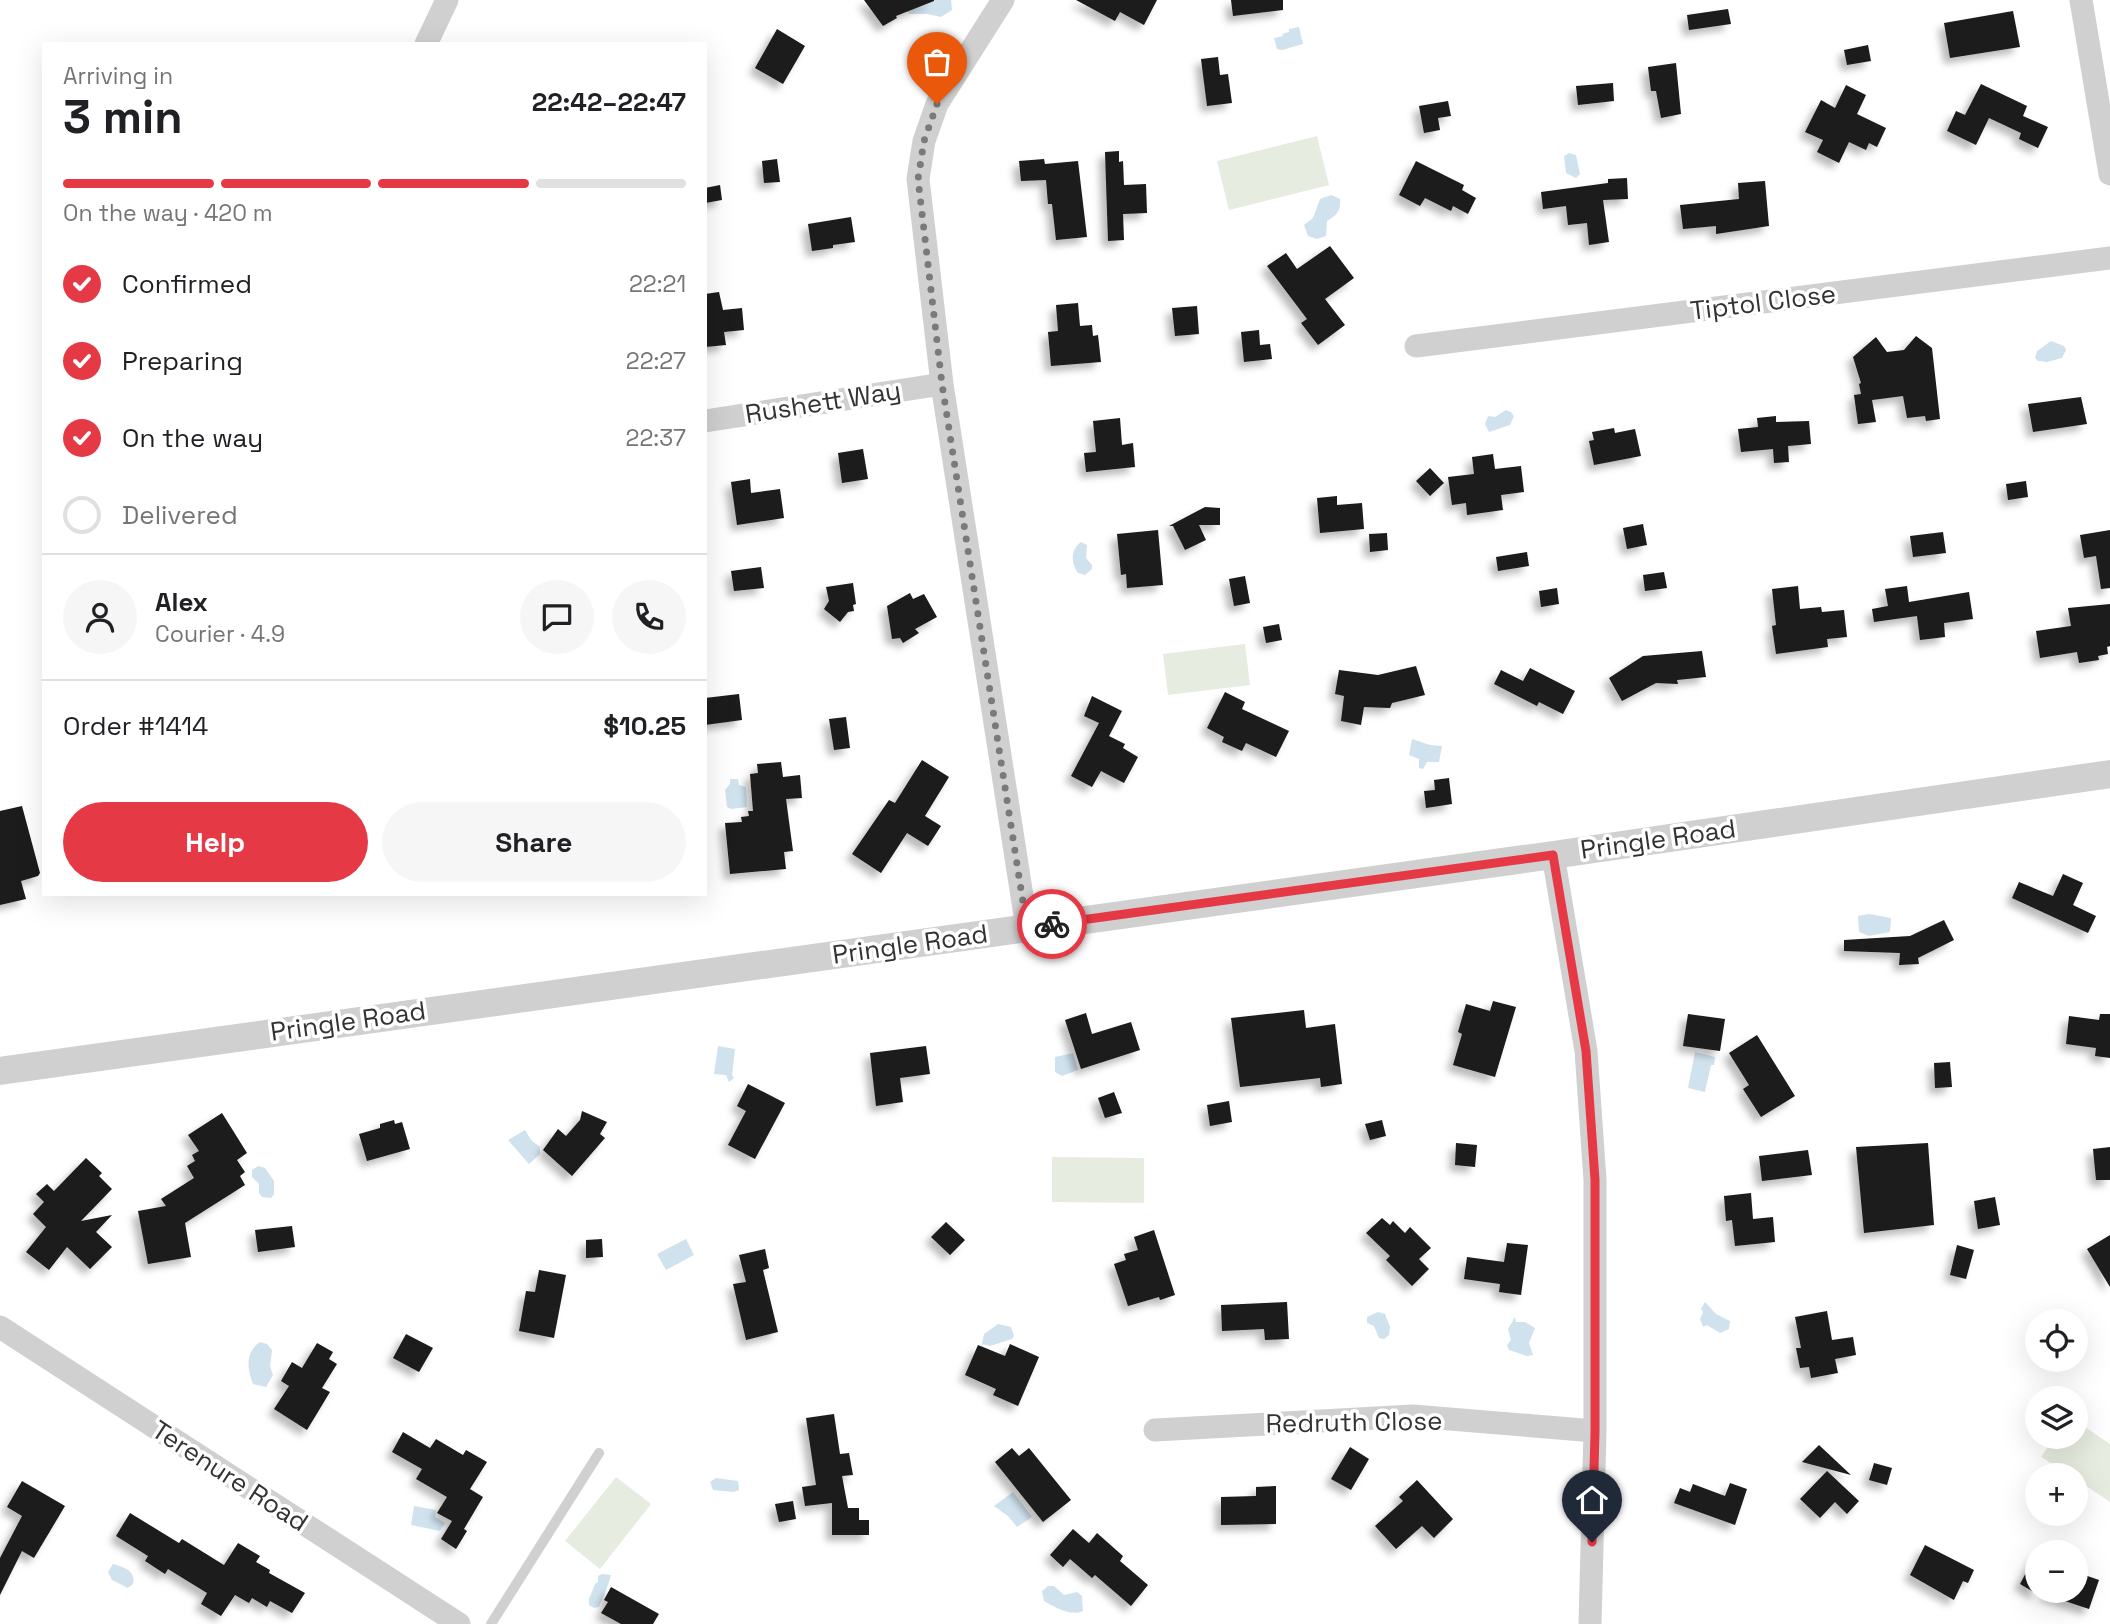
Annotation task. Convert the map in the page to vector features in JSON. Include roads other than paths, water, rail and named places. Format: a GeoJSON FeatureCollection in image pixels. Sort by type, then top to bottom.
{"type":"FeatureCollection","features":[{"type":"Feature","properties":{"kind":"street"},"geometry":{"type":"LineString","coordinates":[[427,42],[447,0]]}},
{"type":"Feature","properties":{"kind":"street"},"geometry":{"type":"LineString","coordinates":[[1003,0],[937,104],[924,141],[918,179],[942,384],[1027,928]]}},
{"type":"Feature","properties":{"kind":"street"},"geometry":{"type":"LineString","coordinates":[[2081,0],[2109,161]]}},
{"type":"Feature","properties":{"kind":"street","name":"Tiptol Close"},"geometry":{"type":"LineString","coordinates":[[1416,346],[2110,258]]}},
{"type":"Feature","properties":{"kind":"street","name":"Rushett Way"},"geometry":{"type":"LineString","coordinates":[[707,421],[942,384]]}},
{"type":"Feature","properties":{"kind":"street","name":"Pringle Road"},"geometry":{"type":"LineString","coordinates":[[0,1070],[1553,855],[2110,774]]}},
{"type":"Feature","properties":{"kind":"street"},"geometry":{"type":"LineString","coordinates":[[1553,855],[1586,1051],[1595,1180],[1595,1432],[1590,1624]]}},
{"type":"Feature","properties":{"kind":"street","name":"Terenure Road"},"geometry":{"type":"LineString","coordinates":[[0,1327],[459,1624]]}},
{"type":"Feature","properties":{"kind":"street","name":"Redruth Close"},"geometry":{"type":"LineString","coordinates":[[1155,1430],[1413,1416],[1595,1432]]}},
{"type":"Feature","properties":{"kind":"lane"},"geometry":{"type":"LineString","coordinates":[[491,1624],[599,1453]]}},
{"type":"Feature","properties":{"kind":"water"},"geometry":{"type":"Polygon","coordinates":[[[920,0],[951,0],[952,10],[941,17],[909,14],[905,8],[920,0]]]}},
{"type":"Feature","properties":{"kind":"water"},"geometry":{"type":"Polygon","coordinates":[[[1299,27],[1303,44],[1277,49],[1274,38],[1283,36],[1289,29],[1299,27]]]}},
{"type":"Feature","properties":{"kind":"water"},"geometry":{"type":"Polygon","coordinates":[[[1569,153],[1576,155],[1580,174],[1576,178],[1566,173],[1564,156],[1569,153]]]}},
{"type":"Feature","properties":{"kind":"water"},"geometry":{"type":"Polygon","coordinates":[[[1331,195],[1340,199],[1340,207],[1336,215],[1327,221],[1326,236],[1317,239],[1308,236],[1304,225],[1313,218],[1320,199],[1331,195]]]}},
{"type":"Feature","properties":{"kind":"water"},"geometry":{"type":"Polygon","coordinates":[[[2051,341],[2064,346],[2066,350],[2062,358],[2047,362],[2038,361],[2035,358],[2037,351],[2051,341]]]}},
{"type":"Feature","properties":{"kind":"water"},"geometry":{"type":"Polygon","coordinates":[[[1506,410],[1514,416],[1510,425],[1489,432],[1485,424],[1488,416],[1495,417],[1506,410]]]}},
{"type":"Feature","properties":{"kind":"water"},"geometry":{"type":"Polygon","coordinates":[[[1081,542],[1087,545],[1086,558],[1092,565],[1092,569],[1085,575],[1078,573],[1073,561],[1073,553],[1081,542]]]}},
{"type":"Feature","properties":{"kind":"water"},"geometry":{"type":"Polygon","coordinates":[[[1412,739],[1442,746],[1439,762],[1427,762],[1423,769],[1419,768],[1419,759],[1409,755],[1412,739]]]}},
{"type":"Feature","properties":{"kind":"water"},"geometry":{"type":"Polygon","coordinates":[[[730,779],[738,779],[739,785],[746,787],[747,807],[727,807],[725,790],[730,779]]]}},
{"type":"Feature","properties":{"kind":"water"},"geometry":{"type":"Polygon","coordinates":[[[1869,914],[1891,918],[1890,932],[1869,936],[1859,932],[1858,916],[1869,914]]]}},
{"type":"Feature","properties":{"kind":"water"},"geometry":{"type":"Polygon","coordinates":[[[718,1046],[735,1049],[732,1075],[734,1078],[729,1082],[726,1075],[714,1074],[718,1046]]]}},
{"type":"Feature","properties":{"kind":"water"},"geometry":{"type":"Polygon","coordinates":[[[1695,1052],[1715,1057],[1705,1092],[1688,1088],[1695,1052]]]}},
{"type":"Feature","properties":{"kind":"water"},"geometry":{"type":"Polygon","coordinates":[[[1073,1053],[1078,1070],[1062,1076],[1055,1072],[1055,1057],[1073,1053]]]}},
{"type":"Feature","properties":{"kind":"water"},"geometry":{"type":"Polygon","coordinates":[[[525,1130],[531,1140],[540,1147],[540,1154],[529,1164],[508,1140],[525,1130]]]}},
{"type":"Feature","properties":{"kind":"water"},"geometry":{"type":"Polygon","coordinates":[[[258,1166],[265,1168],[274,1181],[274,1194],[271,1198],[262,1197],[259,1184],[252,1177],[252,1170],[258,1166]]]}},
{"type":"Feature","properties":{"kind":"water"},"geometry":{"type":"Polygon","coordinates":[[[686,1239],[694,1255],[666,1270],[657,1254],[686,1239]]]}},
{"type":"Feature","properties":{"kind":"water"},"geometry":{"type":"Polygon","coordinates":[[[1705,1302],[1716,1314],[1730,1321],[1729,1329],[1720,1333],[1707,1325],[1703,1327],[1700,1319],[1705,1302]]]}},
{"type":"Feature","properties":{"kind":"water"},"geometry":{"type":"Polygon","coordinates":[[[1378,1312],[1385,1314],[1390,1327],[1389,1335],[1384,1339],[1379,1338],[1374,1326],[1367,1323],[1367,1317],[1378,1312]]]}},
{"type":"Feature","properties":{"kind":"water"},"geometry":{"type":"Polygon","coordinates":[[[1515,1317],[1516,1322],[1525,1322],[1535,1328],[1529,1343],[1533,1355],[1527,1356],[1509,1350],[1507,1345],[1511,1340],[1508,1329],[1515,1317]]]}},
{"type":"Feature","properties":{"kind":"water"},"geometry":{"type":"Polygon","coordinates":[[[998,1324],[1011,1327],[1014,1336],[1012,1339],[990,1346],[982,1344],[984,1334],[998,1324]]]}},
{"type":"Feature","properties":{"kind":"water"},"geometry":{"type":"Polygon","coordinates":[[[260,1342],[267,1344],[272,1350],[270,1366],[273,1375],[266,1387],[253,1384],[249,1373],[250,1356],[260,1342]]]}},
{"type":"Feature","properties":{"kind":"water"},"geometry":{"type":"Polygon","coordinates":[[[716,1478],[738,1481],[739,1490],[713,1490],[710,1482],[716,1478]]]}},
{"type":"Feature","properties":{"kind":"water"},"geometry":{"type":"Polygon","coordinates":[[[1013,1492],[1032,1517],[1017,1527],[994,1506],[1013,1492]]]}},
{"type":"Feature","properties":{"kind":"water"},"geometry":{"type":"Polygon","coordinates":[[[414,1506],[436,1510],[435,1517],[445,1523],[440,1531],[411,1525],[414,1506]]]}},
{"type":"Feature","properties":{"kind":"water"},"geometry":{"type":"Polygon","coordinates":[[[113,1564],[125,1568],[133,1576],[133,1584],[128,1588],[112,1580],[108,1572],[113,1564]]]}},
{"type":"Feature","properties":{"kind":"water"},"geometry":{"type":"Polygon","coordinates":[[[611,1575],[599,1607],[594,1608],[589,1605],[589,1599],[598,1582],[598,1576],[611,1575]]]}},
{"type":"Feature","properties":{"kind":"water"},"geometry":{"type":"Polygon","coordinates":[[[1048,1586],[1054,1586],[1064,1595],[1077,1592],[1082,1596],[1083,1611],[1068,1612],[1044,1601],[1042,1591],[1048,1586]]]}}]}
